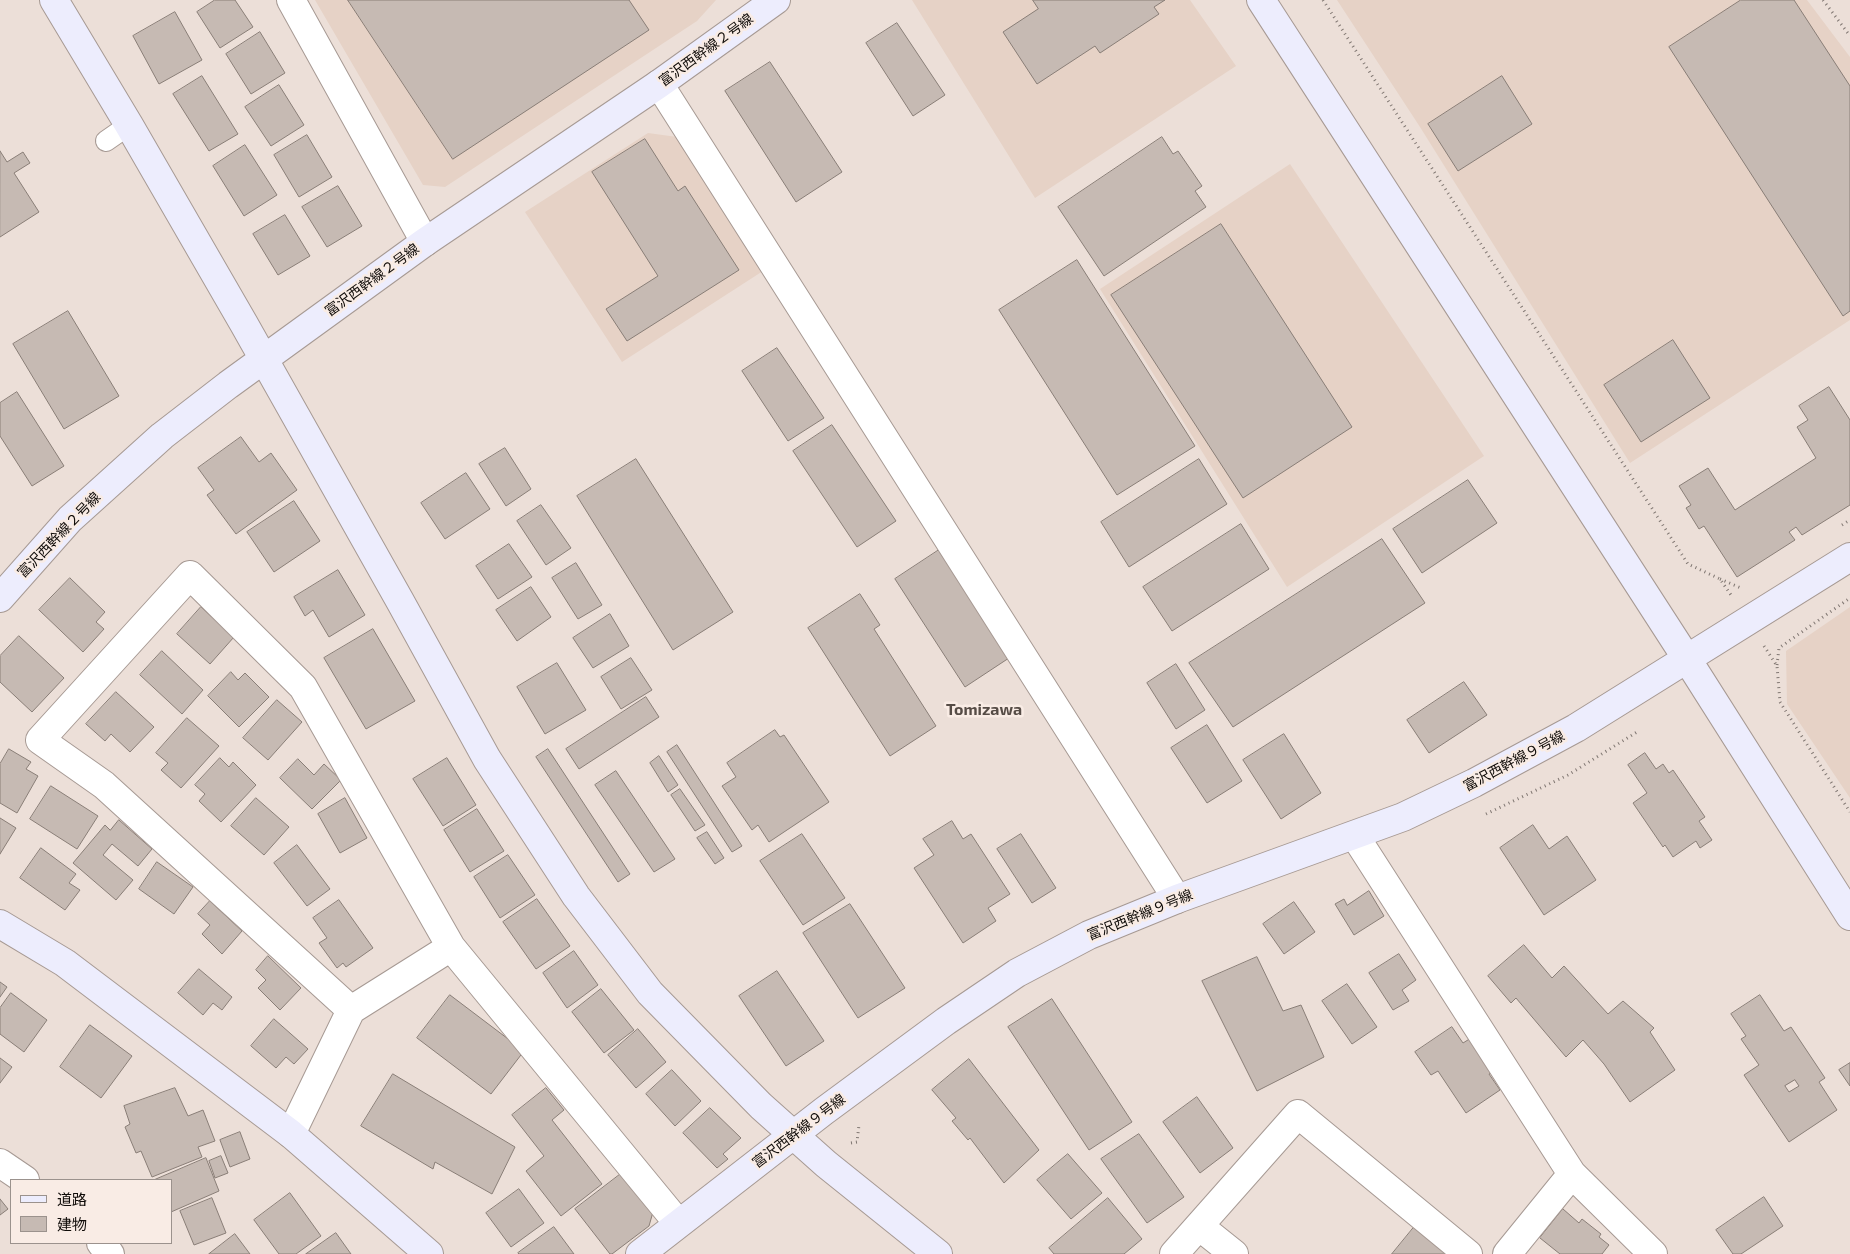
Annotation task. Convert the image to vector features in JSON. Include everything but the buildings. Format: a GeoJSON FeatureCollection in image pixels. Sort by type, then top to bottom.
{"type":"FeatureCollection","features":[{"type":"Feature","properties":{"kind":"street"},"geometry":{"type":"LineString","coordinates":[[54,0],[129,125],[262,358],[487,759],[576,896],[650,993],[761,1106],[826,1164],[938,1254]]}},
{"type":"Feature","properties":{"kind":"street"},"geometry":{"type":"LineString","coordinates":[[291,0],[425,242]]}},
{"type":"Feature","properties":{"kind":"street","name":"富沢西幹線２号線"},"geometry":{"type":"LineString","coordinates":[[0,598],[70,519],[162,436],[262,358],[425,242],[659,84],[776,0]]}},
{"type":"Feature","properties":{"kind":"street"},"geometry":{"type":"LineString","coordinates":[[1261,0],[1687,659],[1850,916]]}},
{"type":"Feature","properties":{"kind":"street"},"geometry":{"type":"LineString","coordinates":[[659,84],[1177,899]]}},
{"type":"Feature","properties":{"kind":"street","name":"富沢西幹線９号線"},"geometry":{"type":"LineString","coordinates":[[640,1254],[792,1135],[946,1021],[1017,973],[1089,935],[1177,899],[1355,836],[1403,817],[1474,783],[1576,728],[1850,557]]}},
{"type":"Feature","properties":{"kind":"street"},"geometry":{"type":"LineString","coordinates":[[351,1010],[104,785],[40,740],[190,575],[303,687],[450,947],[678,1223]]}},
{"type":"Feature","properties":{"kind":"street"},"geometry":{"type":"LineString","coordinates":[[1355,836],[1572,1174],[1642,1251]]}},
{"type":"Feature","properties":{"kind":"street"},"geometry":{"type":"LineString","coordinates":[[0,924],[65,963],[291,1134],[429,1254]]}},
{"type":"Feature","properties":{"kind":"street"},"geometry":{"type":"LineString","coordinates":[[291,1134],[351,1010],[450,947]]}},
{"type":"Feature","properties":{"kind":"street"},"geometry":{"type":"LineString","coordinates":[[1174,1254],[1298,1114],[1468,1254]]}},
{"type":"Feature","properties":{"kind":"street"},"geometry":{"type":"LineString","coordinates":[[0,1163],[24,1179]]}},
{"type":"Feature","properties":{"kind":"street"},"geometry":{"type":"LineString","coordinates":[[1507,1254],[1572,1174]]}},
{"type":"Feature","properties":{"kind":"street"},"geometry":{"type":"LineString","coordinates":[[1199,1226],[1234,1254]]}},
{"type":"Feature","properties":{"kind":"street"},"geometry":{"type":"LineString","coordinates":[[102,1244],[110,1254]]}},
{"type":"Feature","properties":{"kind":"lane"},"geometry":{"type":"LineString","coordinates":[[106,141],[129,125]]}},
{"type":"Feature","properties":{"kind":"path"},"geometry":{"type":"LineString","coordinates":[[1323,0],[1688,564],[1720,579],[1777,666]]}},
{"type":"Feature","properties":{"kind":"path"},"geometry":{"type":"LineString","coordinates":[[1823,0],[1850,36]]}},
{"type":"Feature","properties":{"kind":"path"},"geometry":{"type":"LineString","coordinates":[[1850,598],[1779,648],[1777,666],[1780,702],[1850,812]]}},
{"type":"Feature","properties":{"kind":"path"},"geometry":{"type":"LineString","coordinates":[[1485,815],[1568,775],[1637,732]]}},
{"type":"Feature","properties":{"kind":"path"},"geometry":{"type":"LineString","coordinates":[[826,1164],[847,1143],[857,1142],[860,1116]]}},
{"type":"Feature","properties":{"kind":"shaded area"},"geometry":{"type":"Polygon","coordinates":[[[315,0],[716,0],[697,21],[445,187],[423,185],[315,0]]]}},
{"type":"Feature","properties":{"kind":"shaded area"},"geometry":{"type":"Polygon","coordinates":[[[912,0],[1190,0],[1236,66],[1035,198],[912,0]]]}},
{"type":"Feature","properties":{"kind":"shaded area"},"geometry":{"type":"Polygon","coordinates":[[[1337,0],[1807,0],[1850,57],[1850,320],[1630,463],[1420,127],[1337,0]]]}},
{"type":"Feature","properties":{"kind":"shaded area"},"geometry":{"type":"Polygon","coordinates":[[[648,133],[677,137],[763,271],[622,362],[525,212],[648,133]]]}},
{"type":"Feature","properties":{"kind":"shaded area"},"geometry":{"type":"Polygon","coordinates":[[[1290,164],[1484,456],[1287,587],[1100,289],[1290,164]]]}},
{"type":"Feature","properties":{"kind":"shaded area"},"geometry":{"type":"Polygon","coordinates":[[[1850,607],[1850,798],[1787,704],[1786,651],[1850,607]]]}},
{"type":"Feature","properties":{"kind":"district","name":"Tomizawa"},"geometry":{"type":"Point","coordinates":[984,710]}}]}
